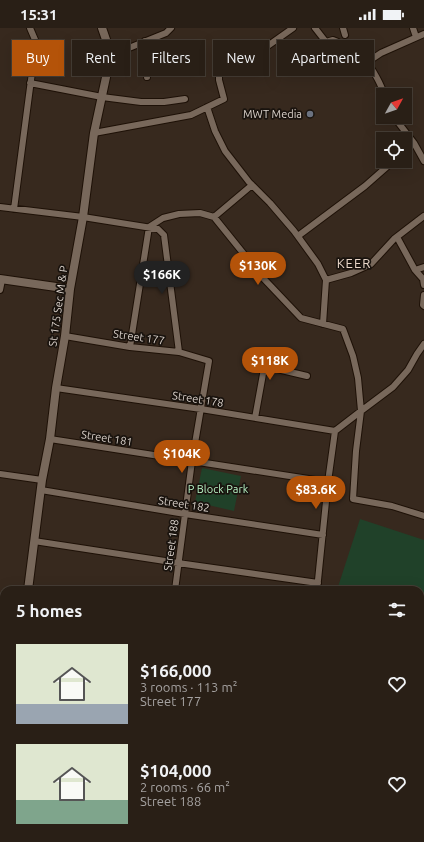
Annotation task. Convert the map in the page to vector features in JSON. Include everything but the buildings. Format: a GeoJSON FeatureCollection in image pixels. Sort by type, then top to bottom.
{"type":"FeatureCollection","features":[{"type":"Feature","properties":{"kind":"street"},"geometry":{"type":"LineString","coordinates":[[14,209],[36,42],[30,28]]}},
{"type":"Feature","properties":{"kind":"street"},"geometry":{"type":"LineString","coordinates":[[102,28],[106,40]]}},
{"type":"Feature","properties":{"kind":"street"},"geometry":{"type":"LineString","coordinates":[[150,40],[166,33],[171,28]]}},
{"type":"Feature","properties":{"kind":"street"},"geometry":{"type":"LineString","coordinates":[[94,133],[190,115],[224,99],[219,80],[219,67],[262,50],[293,28]]}},
{"type":"Feature","properties":{"kind":"street"},"geometry":{"type":"LineString","coordinates":[[315,28],[324,40]]}},
{"type":"Feature","properties":{"kind":"street"},"geometry":{"type":"LineString","coordinates":[[413,28],[416,37]]}},
{"type":"Feature","properties":{"kind":"street"},"geometry":{"type":"LineString","coordinates":[[374,58],[381,53],[424,34]]}},
{"type":"Feature","properties":{"kind":"street"},"geometry":{"type":"LineString","coordinates":[[374,74],[381,88]]}},
{"type":"Feature","properties":{"kind":"street","name":"St 175 Sec M & P"},"geometry":{"type":"LineString","coordinates":[[28,586],[42,490],[42,480],[50,440],[56,388],[65,336],[70,289],[83,217],[94,133],[106,76]]}},
{"type":"Feature","properties":{"kind":"street"},"geometry":{"type":"LineString","coordinates":[[30,83],[102,97],[141,102],[164,102],[185,99]]}},
{"type":"Feature","properties":{"kind":"street"},"geometry":{"type":"LineString","coordinates":[[207,107],[215,131],[225,151],[252,185],[270,203],[298,236],[318,264],[326,280],[323,324]]}},
{"type":"Feature","properties":{"kind":"street"},"geometry":{"type":"LineString","coordinates":[[399,124],[414,143],[424,161]]}},
{"type":"Feature","properties":{"kind":"street"},"geometry":{"type":"LineString","coordinates":[[298,236],[385,168]]}},
{"type":"Feature","properties":{"kind":"street"},"geometry":{"type":"LineString","coordinates":[[214,217],[252,185]]}},
{"type":"Feature","properties":{"kind":"street"},"geometry":{"type":"LineString","coordinates":[[0,207],[83,217],[158,229],[164,235],[179,352]]}},
{"type":"Feature","properties":{"kind":"street"},"geometry":{"type":"LineString","coordinates":[[130,347],[149,227],[163,218],[179,214],[200,213],[214,217],[264,279],[301,318],[343,329],[353,356],[358,378],[361,411],[356,452],[353,499],[392,506],[424,516]]}},
{"type":"Feature","properties":{"kind":"street"},"geometry":{"type":"LineString","coordinates":[[326,280],[351,273],[371,264],[397,237],[424,216]]}},
{"type":"Feature","properties":{"kind":"street"},"geometry":{"type":"LineString","coordinates":[[397,237],[415,270],[423,279],[424,285]]}},
{"type":"Feature","properties":{"kind":"street"},"geometry":{"type":"LineString","coordinates":[[415,270],[424,266]]}},
{"type":"Feature","properties":{"kind":"street"},"geometry":{"type":"LineString","coordinates":[[0,290],[1,279],[70,289]]}},
{"type":"Feature","properties":{"kind":"street"},"geometry":{"type":"LineString","coordinates":[[424,295],[422,305],[424,306]]}},
{"type":"Feature","properties":{"kind":"street","name":"Street 177"},"geometry":{"type":"LineString","coordinates":[[65,336],[130,347],[179,352],[209,361]]}},
{"type":"Feature","properties":{"kind":"street"},"geometry":{"type":"LineString","coordinates":[[318,586],[328,482],[335,431],[393,387],[408,370],[424,344]]}},
{"type":"Feature","properties":{"kind":"street","name":"Street 188"},"geometry":{"type":"LineString","coordinates":[[175,586],[192,461],[209,361]]}},
{"type":"Feature","properties":{"kind":"street"},"geometry":{"type":"LineString","coordinates":[[255,418],[263,374],[266,369],[273,368],[307,376]]}},
{"type":"Feature","properties":{"kind":"street","name":"Street 178"},"geometry":{"type":"LineString","coordinates":[[56,388],[201,409],[335,431]]}},
{"type":"Feature","properties":{"kind":"street","name":"Street 181"},"geometry":{"type":"LineString","coordinates":[[50,440],[328,482]]}},
{"type":"Feature","properties":{"kind":"street"},"geometry":{"type":"LineString","coordinates":[[0,474],[42,480]]}},
{"type":"Feature","properties":{"kind":"street","name":"Street 182"},"geometry":{"type":"LineString","coordinates":[[42,490],[323,535]]}},
{"type":"Feature","properties":{"kind":"street"},"geometry":{"type":"LineString","coordinates":[[34,540],[318,583]]}},
{"type":"Feature","properties":{"kind":"green space","name":"P Block Park"},"geometry":{"type":"Polygon","coordinates":[[[202,468],[241,476],[234,511],[195,502],[202,468]]]}},
{"type":"Feature","properties":{"kind":"green space"},"geometry":{"type":"Polygon","coordinates":[[[360,519],[424,540],[424,586],[338,586],[360,519]]]}},
{"type":"Feature","properties":{"kind":"place","name":"MWT Media"},"geometry":{"type":"Point","coordinates":[310,114]}},
{"type":"Feature","properties":{"kind":"district","name":"KEER"},"geometry":{"type":"Point","coordinates":[354,263]}}]}
